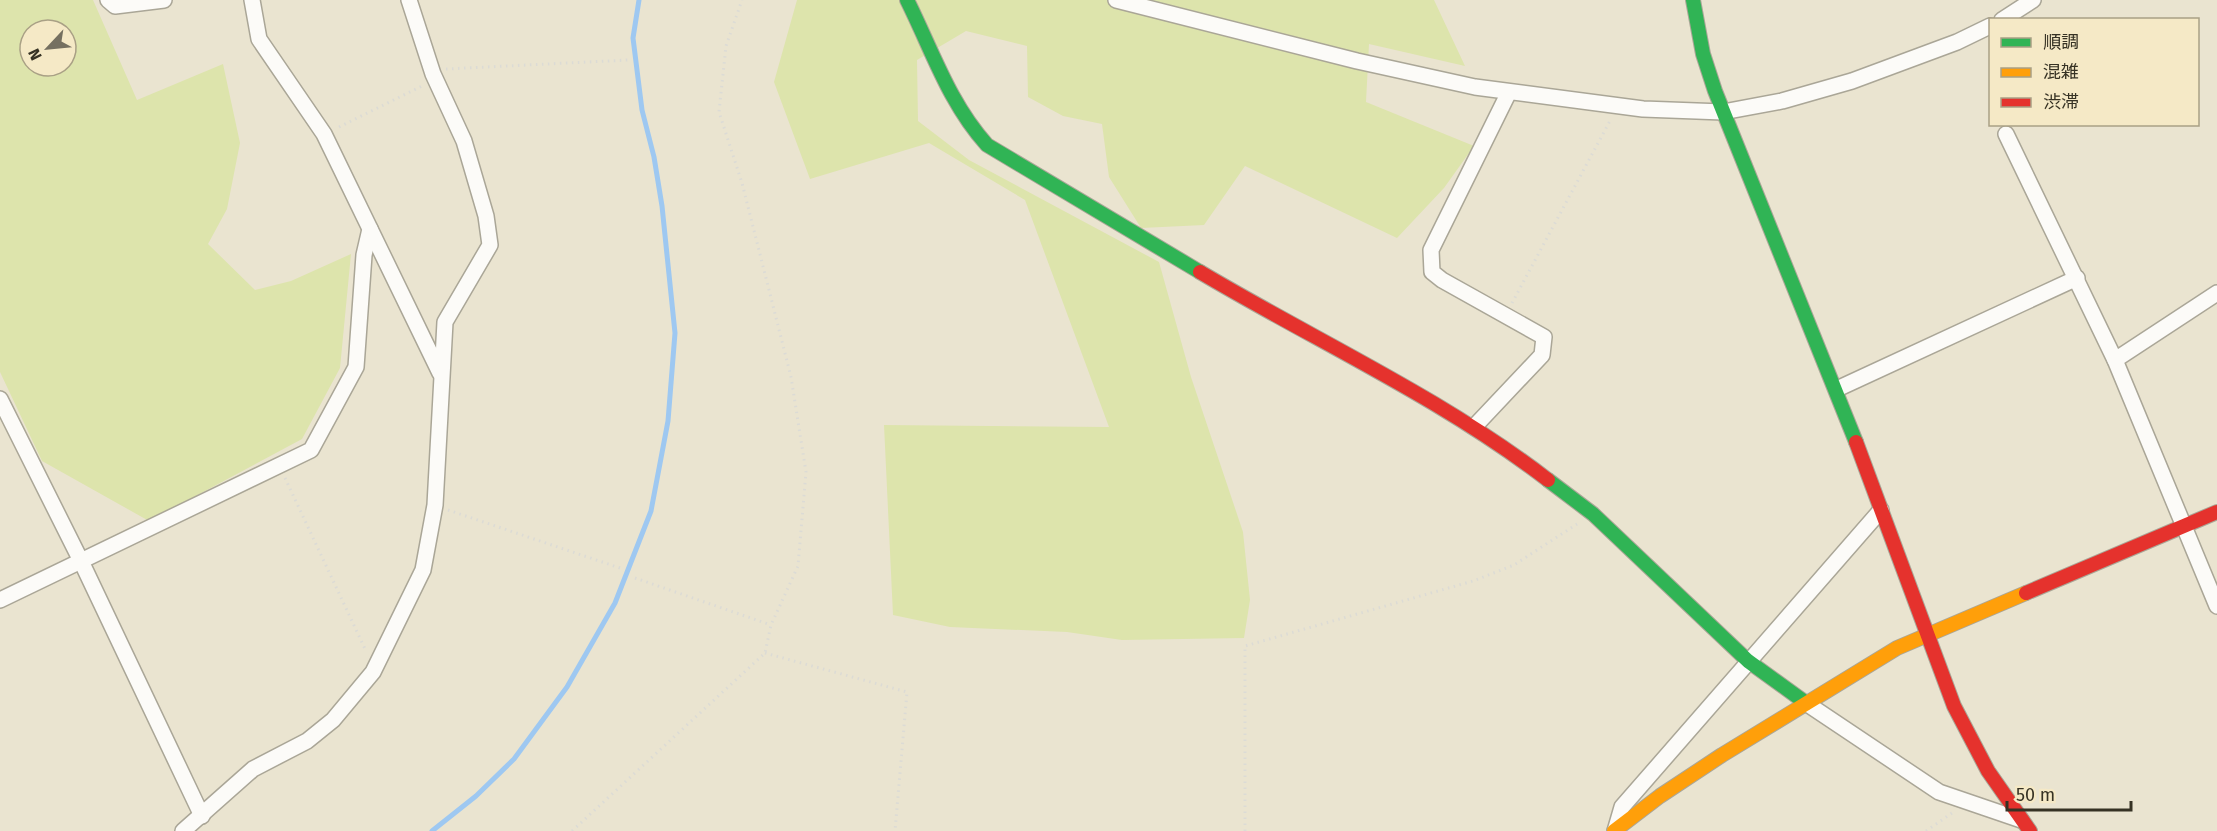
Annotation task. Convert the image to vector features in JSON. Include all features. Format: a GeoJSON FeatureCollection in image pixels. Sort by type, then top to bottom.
{"type":"FeatureCollection","features":[{"type":"Feature","properties":{"kind":"street"},"geometry":{"type":"LineString","coordinates":[[108,0],[115,6],[164,0]]}},
{"type":"Feature","properties":{"kind":"street"},"geometry":{"type":"LineString","coordinates":[[252,0],[259,39],[324,135],[442,376]]}},
{"type":"Feature","properties":{"kind":"street"},"geometry":{"type":"LineString","coordinates":[[183,831],[253,769],[307,741],[333,720],[375,669],[423,570],[435,506],[445,322],[490,244],[486,216],[464,141],[434,77],[409,0]]}},
{"type":"Feature","properties":{"kind":"street"},"geometry":{"type":"LineString","coordinates":[[907,0],[926,34],[951,99],[971,130],[987,145],[1212,279],[1474,427],[1593,514],[1748,661],[1806,703],[1939,792],[2026,826]]}},
{"type":"Feature","properties":{"kind":"street"},"geometry":{"type":"LineString","coordinates":[[1116,0],[1357,61],[1475,87],[1619,106],[1723,112],[1782,101],[1852,81],[1958,42],[1989,26]]}},
{"type":"Feature","properties":{"kind":"street"},"geometry":{"type":"LineString","coordinates":[[1693,0],[1703,54],[1723,112],[1837,389],[1926,634],[1969,739],[2026,826]]}},
{"type":"Feature","properties":{"kind":"street"},"geometry":{"type":"LineString","coordinates":[[2005,18],[2033,0]]}},
{"type":"Feature","properties":{"kind":"street"},"geometry":{"type":"LineString","coordinates":[[1474,427],[1542,355],[1544,337],[1442,280],[1432,272],[1431,250],[1509,92]]}},
{"type":"Feature","properties":{"kind":"street"},"geometry":{"type":"LineString","coordinates":[[2006,134],[2115,360],[2217,606]]}},
{"type":"Feature","properties":{"kind":"street"},"geometry":{"type":"LineString","coordinates":[[0,600],[311,450],[356,367],[364,255],[370,229]]}},
{"type":"Feature","properties":{"kind":"street"},"geometry":{"type":"LineString","coordinates":[[1837,389],[2077,278]]}},
{"type":"Feature","properties":{"kind":"street"},"geometry":{"type":"LineString","coordinates":[[2115,360],[2217,293]]}},
{"type":"Feature","properties":{"kind":"street"},"geometry":{"type":"LineString","coordinates":[[0,399],[81,561],[202,816]]}},
{"type":"Feature","properties":{"kind":"street"},"geometry":{"type":"LineString","coordinates":[[1615,831],[1622,807],[1881,510]]}},
{"type":"Feature","properties":{"kind":"street"},"geometry":{"type":"LineString","coordinates":[[1615,831],[1678,784],[1806,703],[1926,634],[2217,512]]}},
{"type":"Feature","properties":{"kind":"path"},"geometry":{"type":"LineString","coordinates":[[572,831],[765,653],[771,625],[798,566],[806,472],[791,377],[742,183],[719,112],[726,46],[742,0]]}},
{"type":"Feature","properties":{"kind":"path"},"geometry":{"type":"LineString","coordinates":[[324,135],[450,67],[628,60]]}},
{"type":"Feature","properties":{"kind":"path"},"geometry":{"type":"LineString","coordinates":[[1505,315],[1619,106]]}},
{"type":"Feature","properties":{"kind":"path"},"geometry":{"type":"LineString","coordinates":[[279,467],[375,669]]}},
{"type":"Feature","properties":{"kind":"path"},"geometry":{"type":"LineString","coordinates":[[435,506],[620,568]]}},
{"type":"Feature","properties":{"kind":"path"},"geometry":{"type":"LineString","coordinates":[[1245,831],[1245,646],[1483,577],[1514,565],[1593,514]]}},
{"type":"Feature","properties":{"kind":"path"},"geometry":{"type":"LineString","coordinates":[[635,578],[771,625]]}},
{"type":"Feature","properties":{"kind":"path"},"geometry":{"type":"LineString","coordinates":[[765,653],[907,692],[895,831]]}},
{"type":"Feature","properties":{"kind":"path"},"geometry":{"type":"LineString","coordinates":[[1926,831],[1968,802]]}},
{"type":"Feature","properties":{"kind":"green space"},"geometry":{"type":"Polygon","coordinates":[[[0,0],[93,0],[137,100],[223,64],[240,143],[227,209],[208,244],[255,290],[291,281],[351,254],[340,368],[302,439],[149,521],[42,461],[0,372],[0,0]]]}},
{"type":"Feature","properties":{"kind":"green space"},"geometry":{"type":"Polygon","coordinates":[[[797,0],[1434,0],[1465,66],[1369,44],[1366,102],[1474,146],[1444,188],[1397,238],[1245,166],[1204,225],[1141,228],[1109,177],[1102,124],[1063,116],[1028,97],[1027,46],[966,31],[917,60],[918,121],[969,160],[1159,262],[1191,377],[1243,532],[1250,600],[1244,638],[1122,640],[1067,632],[950,627],[893,615],[884,425],[1109,427],[1025,200],[929,143],[810,179],[774,82],[797,0]]]}},
{"type":"Feature","properties":{"kind":"waterway"},"geometry":{"type":"LineString","coordinates":[[432,831],[476,796],[514,759],[567,687],[615,603],[651,511],[668,421],[675,333],[662,206],[654,157],[642,110],[633,38],[639,0]]}},
{"type":"Feature","properties":{"kind":"traffic: fast"},"geometry":{"type":"LineString","coordinates":[[907,0],[942,76],[962,112],[987,145],[1200,272]]}},
{"type":"Feature","properties":{"kind":"traffic: fast"},"geometry":{"type":"LineString","coordinates":[[1693,0],[1703,54],[1715,91],[1856,442]]}},
{"type":"Feature","properties":{"kind":"traffic: fast"},"geometry":{"type":"LineString","coordinates":[[1548,480],[1593,514],[1748,661],[1806,703]]}},
{"type":"Feature","properties":{"kind":"traffic: slow"},"geometry":{"type":"LineString","coordinates":[[1614,831],[1660,796],[1722,755],[1897,648],[2026,593]]}},
{"type":"Feature","properties":{"kind":"traffic: jam"},"geometry":{"type":"LineString","coordinates":[[1200,272],[1421,396],[1507,450],[1548,480]]}},
{"type":"Feature","properties":{"kind":"traffic: jam"},"geometry":{"type":"LineString","coordinates":[[1856,442],[1954,706],[1988,771],[2030,831]]}},
{"type":"Feature","properties":{"kind":"traffic: jam"},"geometry":{"type":"LineString","coordinates":[[2026,593],[2217,512]]}}]}
